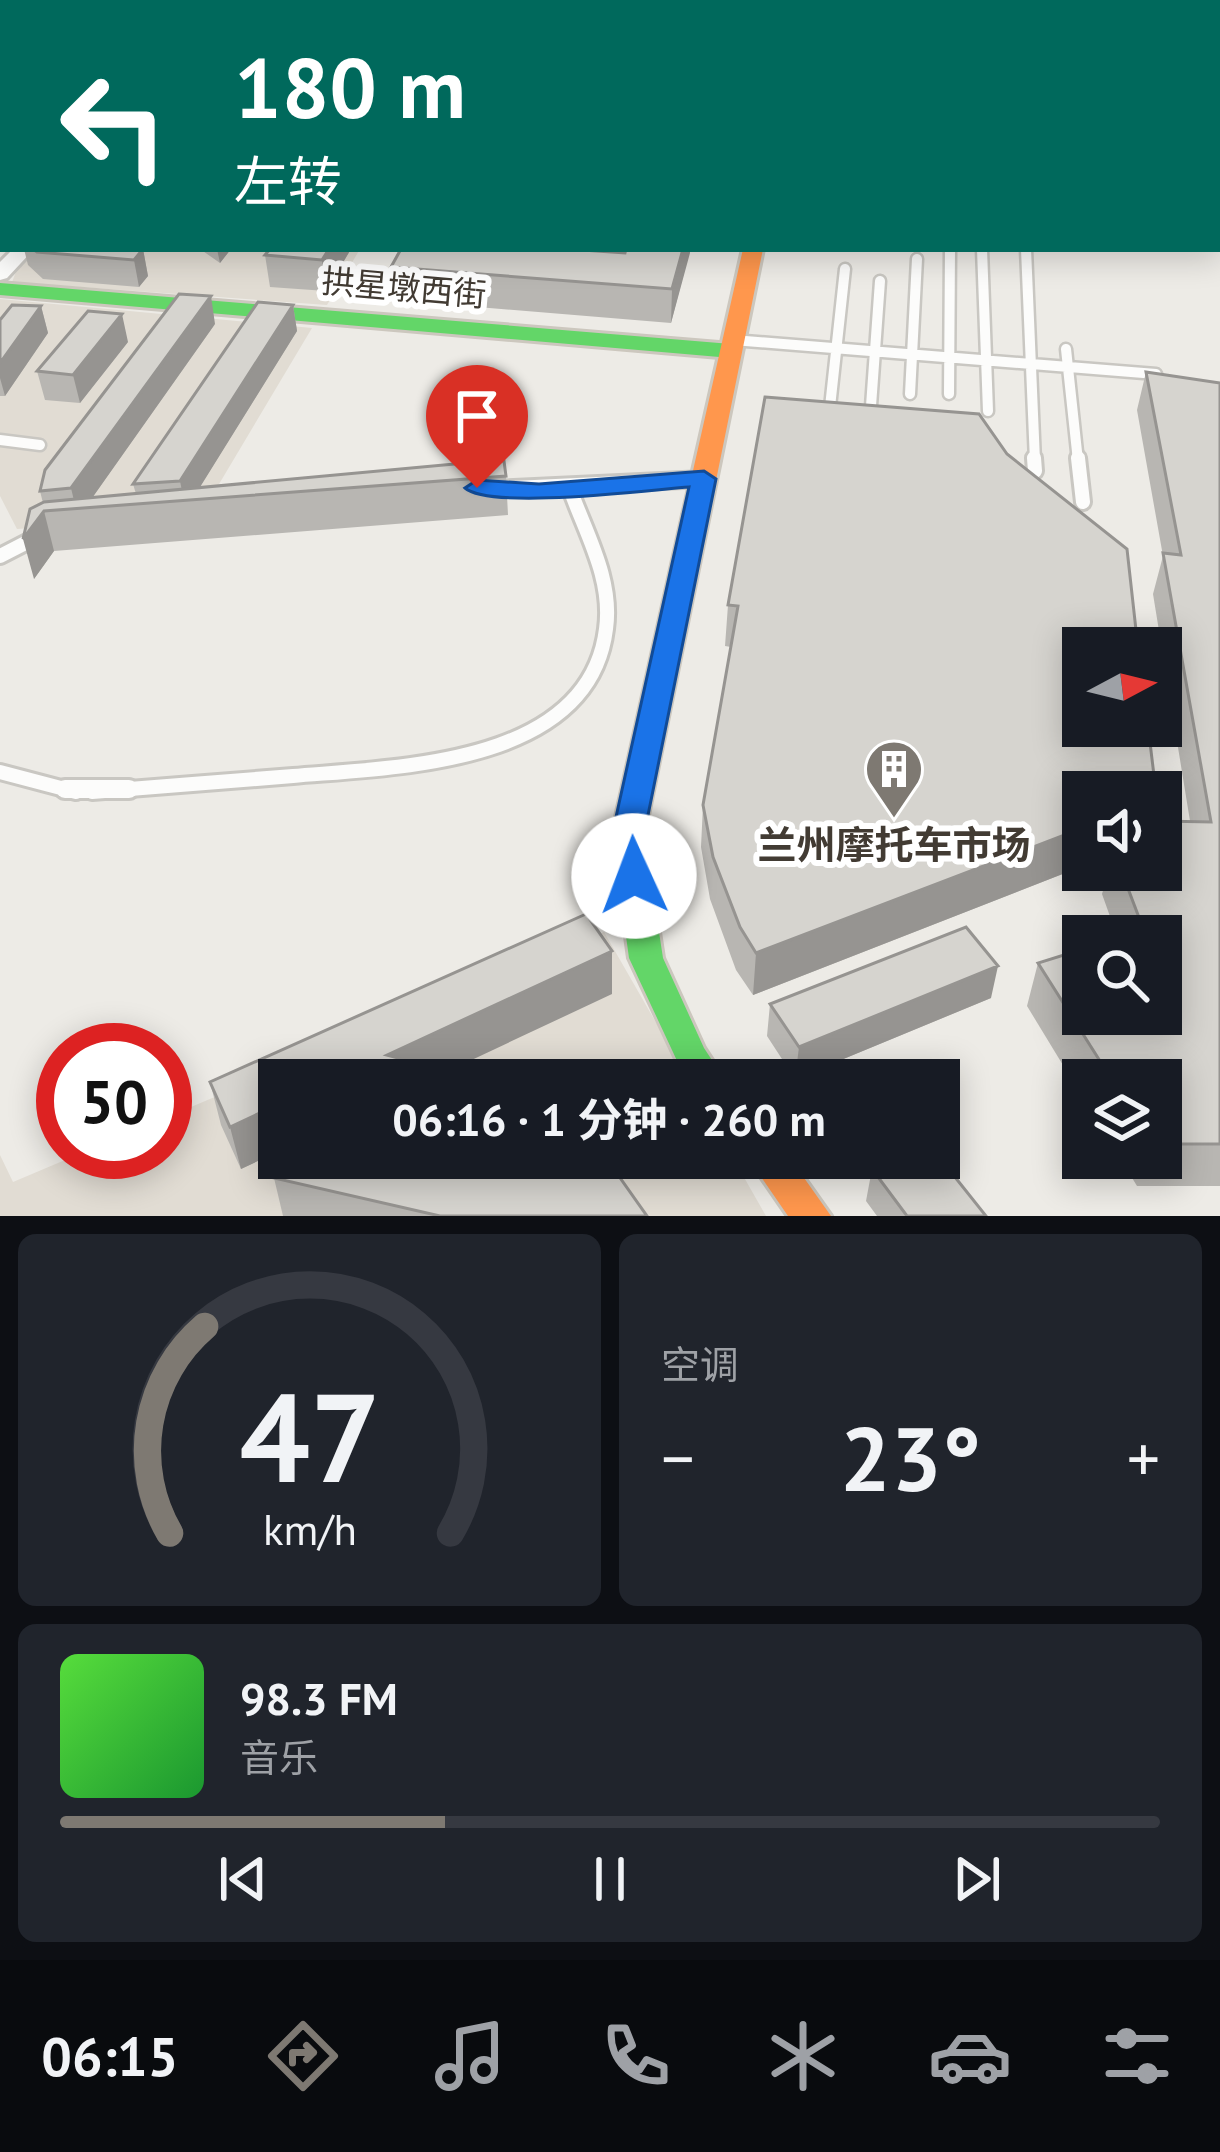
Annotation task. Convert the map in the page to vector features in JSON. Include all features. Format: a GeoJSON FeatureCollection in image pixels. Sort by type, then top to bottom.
{"type":"FeatureCollection","features":[{"type":"Feature","properties":{"kind":"main road"},"geometry":{"type":"LineString","coordinates":[[691,1059],[646,958],[628,835],[752,252]]}},
{"type":"Feature","properties":{"kind":"main road","name":"拱星墩西街"},"geometry":{"type":"LineString","coordinates":[[0,289],[732,345]]}},
{"type":"Feature","properties":{"kind":"main road"},"geometry":{"type":"LineString","coordinates":[[783,1179],[811,1216]]}},
{"type":"Feature","properties":{"kind":"street"},"geometry":{"type":"LineString","coordinates":[[0,274],[21,252]]}},
{"type":"Feature","properties":{"kind":"lane"},"geometry":{"type":"LineString","coordinates":[[949,394],[950,252]]}},
{"type":"Feature","properties":{"kind":"lane"},"geometry":{"type":"LineString","coordinates":[[982,252],[988,411]]}},
{"type":"Feature","properties":{"kind":"lane"},"geometry":{"type":"LineString","coordinates":[[1026,252],[1035,471]]}},
{"type":"Feature","properties":{"kind":"lane"},"geometry":{"type":"LineString","coordinates":[[910,394],[917,259]]}},
{"type":"Feature","properties":{"kind":"lane"},"geometry":{"type":"LineString","coordinates":[[830,407],[844,269]]}},
{"type":"Feature","properties":{"kind":"lane"},"geometry":{"type":"LineString","coordinates":[[871,406],[880,281]]}},
{"type":"Feature","properties":{"kind":"lane"},"geometry":{"type":"LineString","coordinates":[[732,345],[836,348],[1156,374]]}},
{"type":"Feature","properties":{"kind":"lane"},"geometry":{"type":"LineString","coordinates":[[1066,349],[1083,502]]}},
{"type":"Feature","properties":{"kind":"lane"},"geometry":{"type":"LineString","coordinates":[[0,440],[40,445]]}},
{"type":"Feature","properties":{"kind":"lane"},"geometry":{"type":"LineString","coordinates":[[477,488],[571,489],[704,479]]}},
{"type":"Feature","properties":{"kind":"lane"},"geometry":{"type":"LineString","coordinates":[[0,772],[80,794],[446,763],[504,747],[552,720],[584,686],[604,639],[606,594],[571,489]]}},
{"type":"Feature","properties":{"kind":"lane"},"geometry":{"type":"LineString","coordinates":[[0,556],[52,531]]}},
{"type":"Feature","properties":{"kind":"shaded area"},"geometry":{"type":"Polygon","coordinates":[[[24,252],[358,252],[327,305],[12,282],[24,252]]]}},
{"type":"Feature","properties":{"kind":"shaded area"},"geometry":{"type":"Polygon","coordinates":[[[0,299],[312,328],[200,516],[17,529],[0,496],[0,299]]]}},
{"type":"Feature","properties":{"kind":"shaded area"},"geometry":{"type":"Polygon","coordinates":[[[604,932],[677,1059],[304,1059],[604,932]]]}},
{"type":"Feature","properties":{"kind":"shaded area"},"geometry":{"type":"Polygon","coordinates":[[[258,1079],[258,1179],[745,1179],[766,1216],[0,1216],[0,1155],[13,1182],[36,1172],[36,1179],[192,1179],[192,1107],[258,1079]]]}},
{"type":"Feature","properties":{"kind":"building"},"geometry":{"type":"Polygon","coordinates":[[[37,252],[141,252],[134,260],[37,252]]]}},
{"type":"Feature","properties":{"kind":"building"},"geometry":{"type":"Polygon","coordinates":[[[268,252],[327,252],[322,260],[265,255],[268,252]]]}},
{"type":"Feature","properties":{"kind":"building"},"geometry":{"type":"Polygon","coordinates":[[[399,252],[682,252],[672,289],[391,267],[399,252]]]}},
{"type":"Feature","properties":{"kind":"building"},"geometry":{"type":"Polygon","coordinates":[[[179,294],[211,296],[71,488],[40,491],[45,470],[179,294]]]}},
{"type":"Feature","properties":{"kind":"building"},"geometry":{"type":"Polygon","coordinates":[[[258,302],[293,305],[180,481],[133,484],[258,302]]]}},
{"type":"Feature","properties":{"kind":"building"},"geometry":{"type":"Polygon","coordinates":[[[12,305],[41,306],[0,363],[0,320],[12,305]]]}},
{"type":"Feature","properties":{"kind":"building"},"geometry":{"type":"Polygon","coordinates":[[[88,311],[122,314],[73,375],[37,371],[88,311]]]}},
{"type":"Feature","properties":{"kind":"building"},"geometry":{"type":"Polygon","coordinates":[[[1146,372],[1220,383],[1220,1144],[1182,1144],[1182,1059],[1099,1059],[1084,1035],[1182,1035],[1182,915],[1138,915],[1129,891],[1182,891],[1182,821],[1211,822],[1182,659],[1182,627],[1176,627],[1163,553],[1181,555],[1146,372]]]}},
{"type":"Feature","properties":{"kind":"building"},"geometry":{"type":"Polygon","coordinates":[[[765,397],[979,414],[1007,454],[1127,549],[1136,627],[1062,627],[1062,747],[1151,747],[1153,771],[1062,771],[1062,836],[756,953],[740,927],[713,857],[703,805],[738,606],[728,605],[765,397]]]}},
{"type":"Feature","properties":{"kind":"building"},"geometry":{"type":"Polygon","coordinates":[[[504,461],[506,476],[44,511],[23,539],[30,509],[44,502],[504,461]]]}},
{"type":"Feature","properties":{"kind":"building"},"geometry":{"type":"Polygon","coordinates":[[[586,914],[612,951],[387,1055],[402,1059],[261,1059],[586,914]]]}},
{"type":"Feature","properties":{"kind":"building"},"geometry":{"type":"Polygon","coordinates":[[[966,927],[998,966],[799,1047],[770,1004],[966,927]]]}},
{"type":"Feature","properties":{"kind":"building"},"geometry":{"type":"Polygon","coordinates":[[[1062,956],[1062,1001],[1038,963],[1062,956]]]}},
{"type":"Feature","properties":{"kind":"building"},"geometry":{"type":"Polygon","coordinates":[[[258,1061],[258,1114],[230,1127],[210,1082],[258,1061]]]}},
{"type":"Feature","properties":{"kind":"building"},"geometry":{"type":"Polygon","coordinates":[[[278,1179],[621,1179],[647,1216],[440,1216],[278,1179]]]}},
{"type":"Feature","properties":{"kind":"building"},"geometry":{"type":"Polygon","coordinates":[[[879,1179],[957,1179],[986,1216],[907,1216],[879,1179]]]}},
{"type":"Feature","properties":{"kind":"traffic: fast"},"geometry":{"type":"LineString","coordinates":[[0,289],[731,351]]}},
{"type":"Feature","properties":{"kind":"traffic: fast"},"geometry":{"type":"LineString","coordinates":[[691,1059],[646,958],[628,835],[696,515]]}},
{"type":"Feature","properties":{"kind":"traffic: slow"},"geometry":{"type":"LineString","coordinates":[[696,515],[752,252]]}},
{"type":"Feature","properties":{"kind":"traffic: slow"},"geometry":{"type":"LineString","coordinates":[[783,1179],[811,1216]]}},
{"type":"Feature","properties":{"kind":"place","name":"兰州摩托车市场"},"geometry":{"type":"Point","coordinates":[894,820]}},
{"type":"Feature","properties":{"kind":"route"},"geometry":{"type":"LineString","coordinates":[[477,488],[539,491],[704,479],[628,835],[634,876]]}}]}
